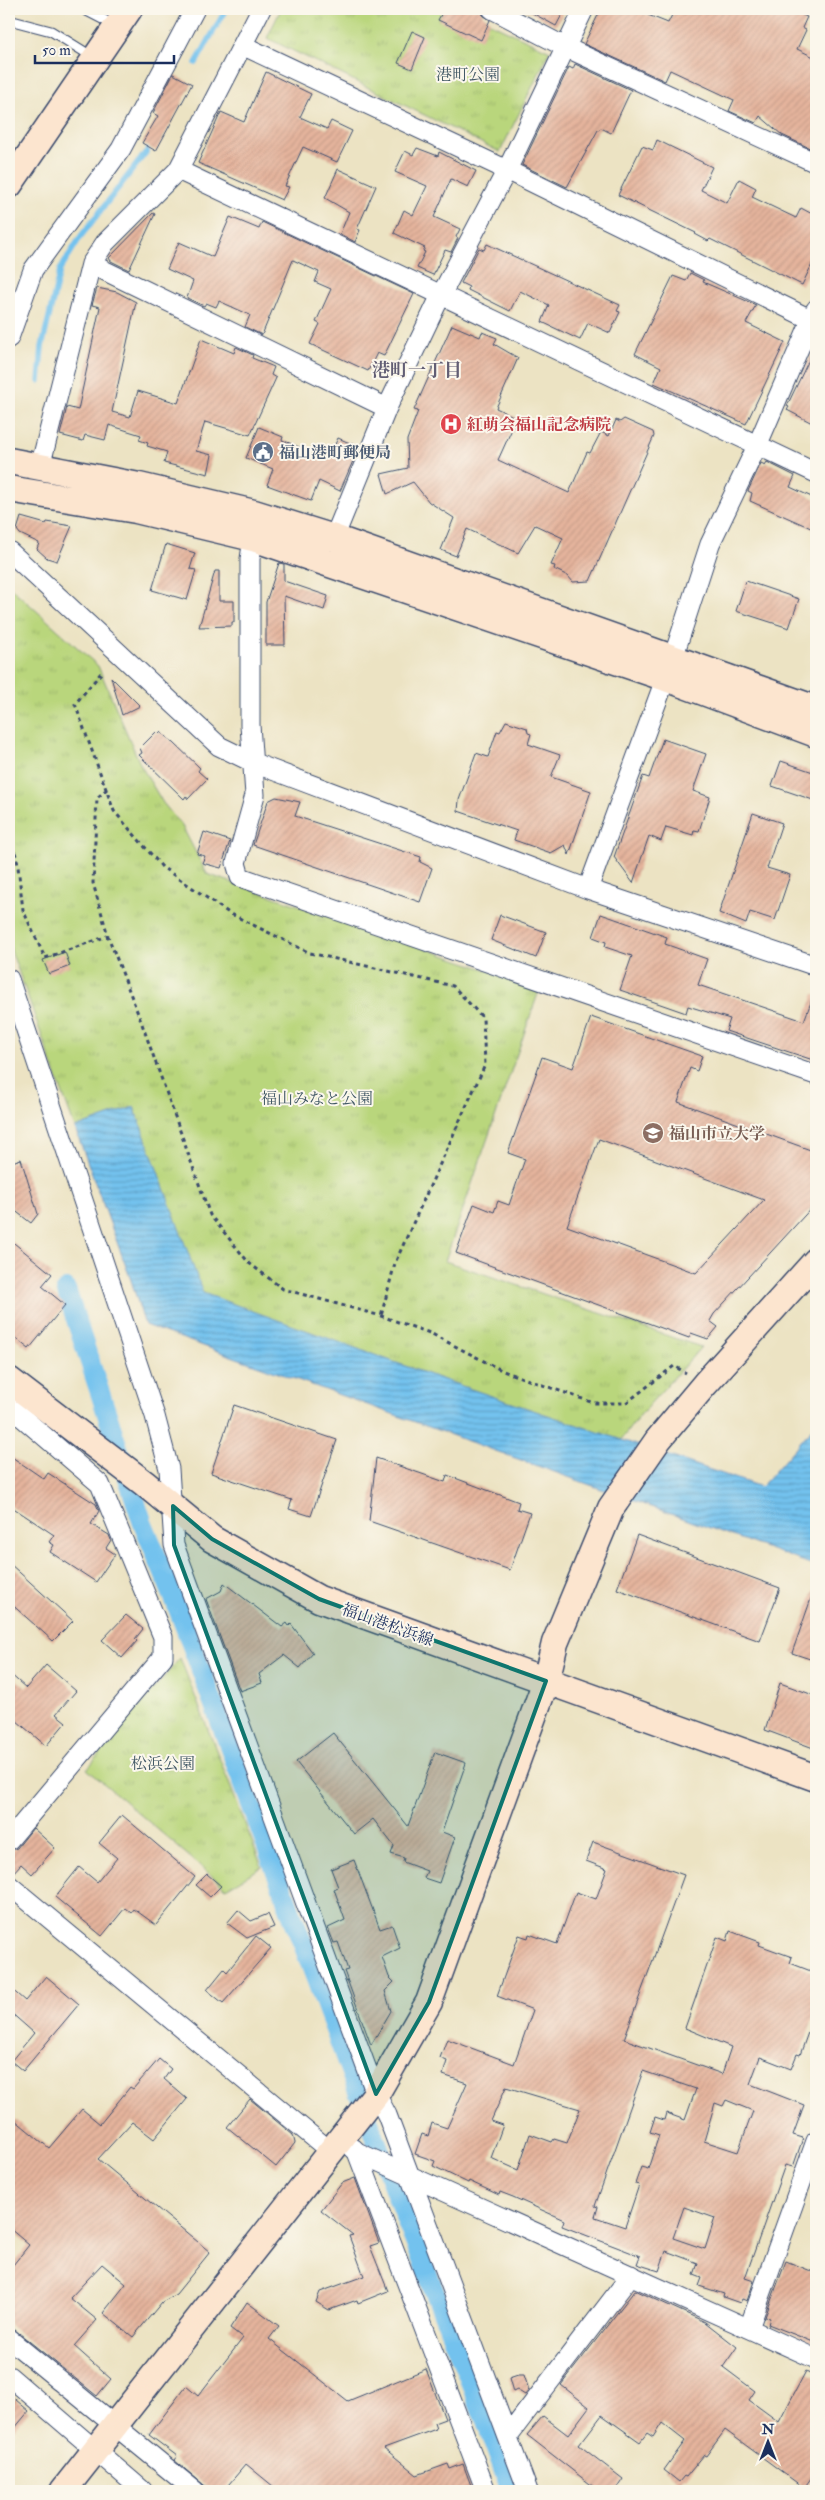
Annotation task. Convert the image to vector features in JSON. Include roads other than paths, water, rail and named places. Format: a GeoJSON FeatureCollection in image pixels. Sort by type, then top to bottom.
{"type":"FeatureCollection","features":[{"type":"Feature","properties":{"kind":"street"},"geometry":{"type":"LineString","coordinates":[[9,338],[33,270],[121,149],[195,9]]}},
{"type":"Feature","properties":{"kind":"street"},"geometry":{"type":"LineString","coordinates":[[40,467],[91,264],[105,243],[178,170],[244,46],[261,9]]}},
{"type":"Feature","properties":{"kind":"street"},"geometry":{"type":"LineString","coordinates":[[492,9],[565,47],[816,163]]}},
{"type":"Feature","properties":{"kind":"street"},"geometry":{"type":"LineString","coordinates":[[334,538],[387,408],[441,295],[507,170],[584,9]]}},
{"type":"Feature","properties":{"kind":"street"},"geometry":{"type":"LineString","coordinates":[[9,185],[124,18]]}},
{"type":"Feature","properties":{"kind":"street"},"geometry":{"type":"LineString","coordinates":[[244,46],[814,317],[710,544],[670,668],[588,889]]}},
{"type":"Feature","properties":{"kind":"street"},"geometry":{"type":"LineString","coordinates":[[178,170],[816,473]]}},
{"type":"Feature","properties":{"kind":"street"},"geometry":{"type":"LineString","coordinates":[[91,264],[387,408]]}},
{"type":"Feature","properties":{"kind":"street"},"geometry":{"type":"LineString","coordinates":[[9,461],[139,486],[254,513],[334,538],[670,668],[816,734]]}},
{"type":"Feature","properties":{"kind":"street"},"geometry":{"type":"LineString","coordinates":[[9,489],[40,492],[136,510],[253,538],[670,668],[816,709]]}},
{"type":"Feature","properties":{"kind":"street"},"geometry":{"type":"LineString","coordinates":[[253,538],[250,559],[250,725],[255,795],[236,864],[240,877],[816,1075]]}},
{"type":"Feature","properties":{"kind":"street"},"geometry":{"type":"LineString","coordinates":[[9,551],[219,746],[254,763],[279,770],[588,889],[816,966]]}},
{"type":"Feature","properties":{"kind":"street"},"geometry":{"type":"LineString","coordinates":[[9,979],[155,1416],[169,1468],[173,1506],[174,1545],[376,2094],[387,2115],[528,2491]]}},
{"type":"Feature","properties":{"kind":"street"},"geometry":{"type":"LineString","coordinates":[[64,2491],[94,2451],[116,2427],[343,2147],[376,2094],[429,2002],[546,1681],[555,1643],[612,1508],[658,1440],[705,1384],[816,1261]]}},
{"type":"Feature","properties":{"kind":"street","name":"福山港松浜線"},"geometry":{"type":"LineString","coordinates":[[9,1380],[144,1483],[212,1539],[319,1599],[816,1778]]}},
{"type":"Feature","properties":{"kind":"street"},"geometry":{"type":"LineString","coordinates":[[9,1406],[100,1484],[164,1637],[164,1657],[9,1840]]}},
{"type":"Feature","properties":{"kind":"street"},"geometry":{"type":"LineString","coordinates":[[9,1885],[343,2147],[816,2359]]}},
{"type":"Feature","properties":{"kind":"street"},"geometry":{"type":"LineString","coordinates":[[749,2328],[816,2141]]}},
{"type":"Feature","properties":{"kind":"street"},"geometry":{"type":"LineString","coordinates":[[343,2147],[486,2491]]}},
{"type":"Feature","properties":{"kind":"street"},"geometry":{"type":"LineString","coordinates":[[508,2436],[631,2275]]}},
{"type":"Feature","properties":{"kind":"street"},"geometry":{"type":"LineString","coordinates":[[9,2339],[195,2491]]}},
{"type":"Feature","properties":{"kind":"street"},"geometry":{"type":"LineString","coordinates":[[9,2376],[94,2451],[143,2491]]}},
{"type":"Feature","properties":{"kind":"lane"},"geometry":{"type":"LineString","coordinates":[[83,9],[124,18]]}},
{"type":"Feature","properties":{"kind":"lane"},"geometry":{"type":"LineString","coordinates":[[9,20],[51,31],[96,58]]}},
{"type":"Feature","properties":{"kind":"water"},"geometry":{"type":"Polygon","coordinates":[[[134,1107],[203,1293],[441,1379],[761,1487],[816,1424],[816,1566],[145,1325],[131,1280],[75,1128],[134,1107]]]}},
{"type":"Feature","properties":{"kind":"waterway"},"geometry":{"type":"LineString","coordinates":[[196,63],[226,9]]}},
{"type":"Feature","properties":{"kind":"waterway"},"geometry":{"type":"LineString","coordinates":[[39,381],[42,347],[60,270],[81,236],[147,151]]}},
{"type":"Feature","properties":{"kind":"waterway"},"geometry":{"type":"LineString","coordinates":[[66,1289],[142,1521],[176,1603],[399,2202],[485,2419],[511,2491]]}},
{"type":"Feature","properties":{"kind":"place","name":"紅萌会福山記念病院"},"geometry":{"type":"Point","coordinates":[451,424]}},
{"type":"Feature","properties":{"kind":"place","name":"福山港町郵便局"},"geometry":{"type":"Point","coordinates":[263,452]}},
{"type":"Feature","properties":{"kind":"place","name":"福山市立大学"},"geometry":{"type":"Point","coordinates":[653,1133]}},
{"type":"Feature","properties":{"kind":"district","name":"港町一丁目"},"geometry":{"type":"Point","coordinates":[417,370]}},
{"type":"Feature","properties":{"kind":"park label","name":"港町公園"},"geometry":{"type":"Point","coordinates":[468,74]}},
{"type":"Feature","properties":{"kind":"park label","name":"福山みなと公園"},"geometry":{"type":"Point","coordinates":[317,1098]}},
{"type":"Feature","properties":{"kind":"park label","name":"松浜公園"},"geometry":{"type":"Point","coordinates":[163,1763]}}]}
